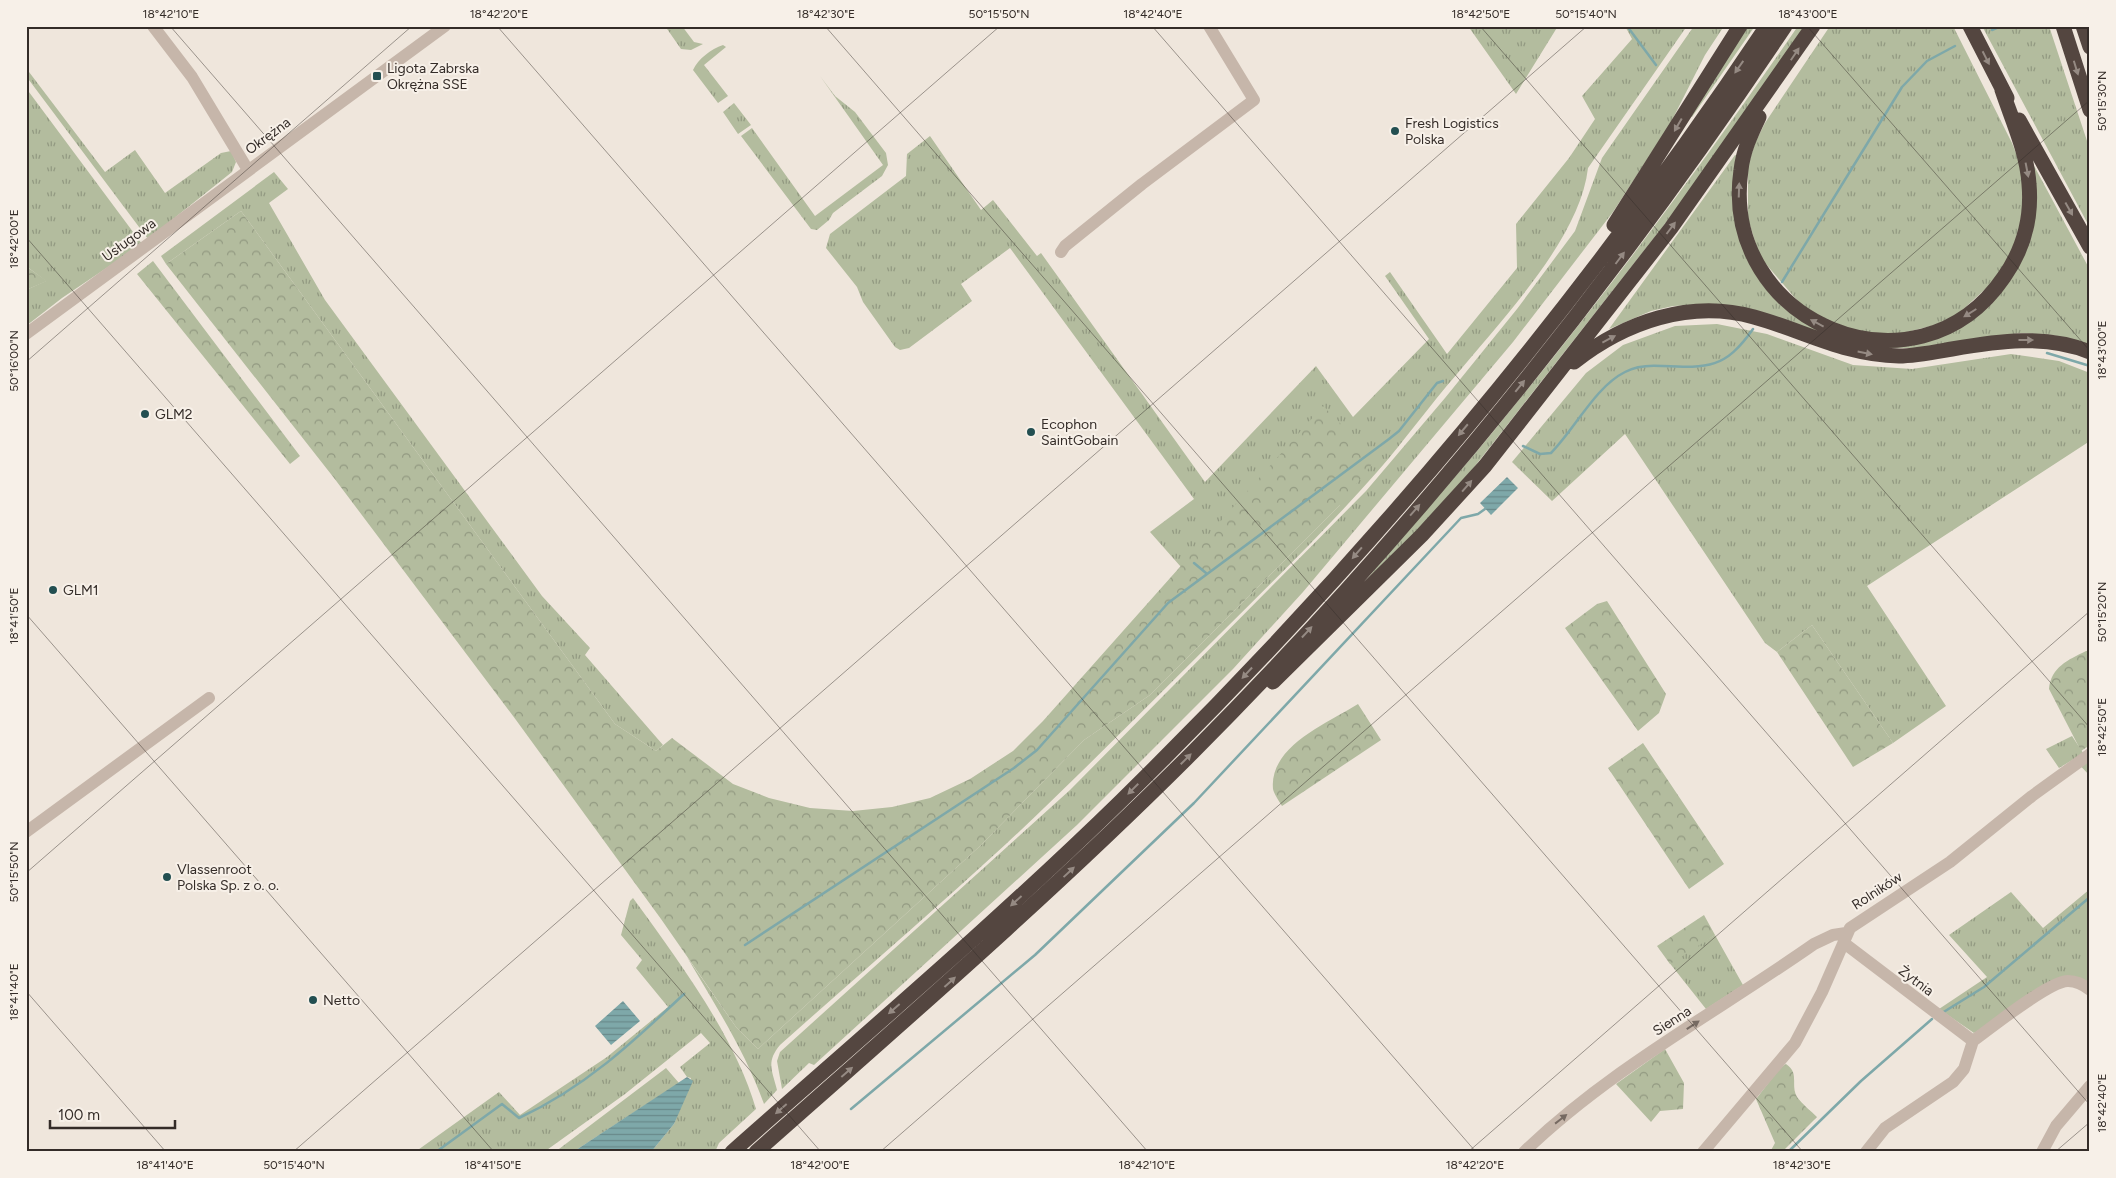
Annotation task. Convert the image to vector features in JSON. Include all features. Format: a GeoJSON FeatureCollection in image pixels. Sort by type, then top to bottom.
{"type":"FeatureCollection","features":[{"type":"Feature","properties":{"kind":"highway"},"geometry":{"type":"LineString","coordinates":[[1538,338],[1649,172],[1740,26]]}},
{"type":"Feature","properties":{"kind":"highway"},"geometry":{"type":"LineString","coordinates":[[732,1152],[1029,889],[1122,800],[1232,689],[1394,511],[1538,338],[1635,213],[1766,26]]}},
{"type":"Feature","properties":{"kind":"highway"},"geometry":{"type":"LineString","coordinates":[[756,1152],[1039,901],[1226,718],[1364,569],[1529,375],[1658,207],[1785,26]]}},
{"type":"Feature","properties":{"kind":"highway"},"geometry":{"type":"LineString","coordinates":[[1226,718],[1270,685],[1422,535],[1485,466],[1556,378],[1671,228],[1813,26]]}},
{"type":"Feature","properties":{"kind":"highway"},"geometry":{"type":"LineString","coordinates":[[1970,26],[2002,90],[2090,247]]}},
{"type":"Feature","properties":{"kind":"highway"},"geometry":{"type":"LineString","coordinates":[[2063,26],[2090,110]]}},
{"type":"Feature","properties":{"kind":"highway"},"geometry":{"type":"LineString","coordinates":[[2083,26],[2090,47]]}},
{"type":"Feature","properties":{"kind":"highway"},"geometry":{"type":"LineString","coordinates":[[1776,81],[1745,150],[1741,170],[1739,208],[1742,228],[1749,248],[1760,270],[1772,287],[1802,315],[1848,336],[1873,340],[1899,341],[1933,333],[1956,322],[1978,308],[1996,288],[2012,265],[2028,225],[2029,183],[2025,159],[2002,90]]}},
{"type":"Feature","properties":{"kind":"highway"},"geometry":{"type":"LineString","coordinates":[[1556,378],[1602,342],[1638,324],[1671,314],[1702,310],[1724,311],[1754,317],[1843,349],[1873,355],[1902,356],[2003,340],[2033,340],[2058,343],[2090,352]]}},
{"type":"Feature","properties":{"kind":"street","name":"Okrężna"},"geometry":{"type":"LineString","coordinates":[[153,26],[192,77],[248,170],[445,26]]}},
{"type":"Feature","properties":{"kind":"street"},"geometry":{"type":"LineString","coordinates":[[1061,252],[1064,246],[1142,184],[1254,100],[1209,26]]}},
{"type":"Feature","properties":{"kind":"street","name":"Usługowa"},"geometry":{"type":"LineString","coordinates":[[26,334],[148,246],[248,170]]}},
{"type":"Feature","properties":{"kind":"street"},"geometry":{"type":"LineString","coordinates":[[26,832],[209,698]]}},
{"type":"Feature","properties":{"kind":"street","name":"Rolników"},"geometry":{"type":"LineString","coordinates":[[1703,1152],[1795,1043],[1822,992],[1845,938],[1856,922],[1950,862],[2038,791],[2090,754]]}},
{"type":"Feature","properties":{"kind":"street","name":"Sienna"},"geometry":{"type":"LineString","coordinates":[[1524,1152],[1549,1128],[1612,1079],[1814,944],[1833,936],[1845,938]]}},
{"type":"Feature","properties":{"kind":"street","name":"Żytnia"},"geometry":{"type":"LineString","coordinates":[[1845,938],[1973,1041]]}},
{"type":"Feature","properties":{"kind":"street"},"geometry":{"type":"LineString","coordinates":[[1866,1152],[1885,1128],[1952,1082],[1964,1069],[1973,1041],[2050,986],[2068,981],[2082,984],[2090,990]]}},
{"type":"Feature","properties":{"kind":"street"},"geometry":{"type":"LineString","coordinates":[[2042,1152],[2056,1126],[2090,1086]]}},
{"type":"Feature","properties":{"kind":"green space"},"geometry":{"type":"Polygon","coordinates":[[[665,26],[682,26],[694,42],[703,44],[691,50],[681,49],[665,26]]]}},
{"type":"Feature","properties":{"kind":"green space"},"geometry":{"type":"Polygon","coordinates":[[[1468,26],[1558,26],[1516,94],[1468,26]]]}},
{"type":"Feature","properties":{"kind":"green space"},"geometry":{"type":"Polygon","coordinates":[[[1625,26],[1687,26],[1588,168],[1582,195],[1570,223],[1555,250],[1516,304],[1377,472],[1298,556],[1033,819],[780,1045],[773,1056],[771,1066],[777,1090],[764,1104],[739,1047],[687,957],[736,1027],[758,1049],[980,846],[1084,740],[1150,695],[1340,505],[1212,532],[1181,567],[1150,532],[1194,499],[1010,248],[961,284],[972,301],[909,348],[900,350],[895,347],[863,302],[857,287],[826,248],[830,234],[906,176],[907,154],[930,136],[981,210],[993,200],[1037,256],[1041,253],[1205,482],[1316,366],[1353,417],[1429,339],[1385,276],[1390,272],[1447,354],[1517,268],[1516,224],[1569,158],[1595,119],[1582,96],[1632,39],[1625,26]]]}},
{"type":"Feature","properties":{"kind":"green space"},"geometry":{"type":"Polygon","coordinates":[[[1694,26],[1724,26],[1705,55],[1670,124],[1613,212],[1513,342],[1303,592],[1233,669],[1077,825],[814,1065],[809,1063],[782,1089],[777,1061],[780,1052],[1070,790],[1366,491],[1517,309],[1575,231],[1602,158],[1694,26]]]}},
{"type":"Feature","properties":{"kind":"green space"},"geometry":{"type":"Polygon","coordinates":[[[1744,26],[1755,26],[1692,117],[1690,116],[1744,26]]]}},
{"type":"Feature","properties":{"kind":"green space"},"geometry":{"type":"Polygon","coordinates":[[[1798,26],[1806,26],[1697,183],[1464,480],[1400,551],[1360,588],[1392,548],[1476,453],[1611,284],[1725,130],[1798,26]]]}},
{"type":"Feature","properties":{"kind":"green space"},"geometry":{"type":"Polygon","coordinates":[[[1830,26],[1953,26],[2012,143],[2023,171],[2024,198],[2021,227],[2011,255],[1994,281],[1958,314],[1935,325],[1895,335],[1847,330],[1807,312],[1760,257],[1748,219],[1748,165],[1755,143],[1765,123],[1830,26]]]}},
{"type":"Feature","properties":{"kind":"green space"},"geometry":{"type":"Polygon","coordinates":[[[1982,26],[2049,26],[2090,150],[2090,228],[1982,26]]]}},
{"type":"Feature","properties":{"kind":"green space"},"geometry":{"type":"Polygon","coordinates":[[[723,45],[726,47],[704,65],[728,96],[718,103],[693,70],[705,55],[723,45]]]}},
{"type":"Feature","properties":{"kind":"green space"},"geometry":{"type":"Polygon","coordinates":[[[26,68],[105,172],[135,150],[165,193],[221,153],[231,151],[236,162],[232,172],[148,239],[26,76],[26,68]]]}},
{"type":"Feature","properties":{"kind":"green space"},"geometry":{"type":"Polygon","coordinates":[[[820,76],[835,96],[855,112],[886,153],[888,165],[882,176],[833,213],[829,220],[817,230],[811,229],[741,136],[752,128],[815,216],[883,165],[820,76]]]}},
{"type":"Feature","properties":{"kind":"green space"},"geometry":{"type":"Polygon","coordinates":[[[26,88],[142,244],[62,298],[26,326],[26,290],[46,281],[26,266],[26,88]]]}},
{"type":"Feature","properties":{"kind":"green space"},"geometry":{"type":"Polygon","coordinates":[[[734,103],[751,125],[738,134],[723,112],[734,103]]]}},
{"type":"Feature","properties":{"kind":"green space"},"geometry":{"type":"Polygon","coordinates":[[[1735,155],[1738,156],[1734,179],[1737,225],[1743,248],[1752,269],[1765,288],[1781,305],[1816,329],[1841,337],[1936,336],[2015,269],[2032,162],[2090,270],[2090,345],[2053,335],[2021,333],[1918,348],[1875,348],[1711,304],[1673,306],[1651,311],[1609,329],[1735,155]]]}},
{"type":"Feature","properties":{"kind":"green space"},"geometry":{"type":"Polygon","coordinates":[[[274,172],[288,189],[269,203],[325,300],[542,596],[590,648],[585,655],[663,745],[656,751],[615,724],[241,211],[166,264],[161,256],[274,172]]]}},
{"type":"Feature","properties":{"kind":"green space"},"geometry":{"type":"Polygon","coordinates":[[[241,211],[615,724],[656,751],[672,738],[733,784],[769,798],[810,808],[853,811],[892,807],[930,798],[970,779],[1013,751],[1043,721],[1323,406],[1351,434],[1372,464],[1340,505],[1150,695],[1084,740],[980,846],[758,1049],[736,1027],[661,919],[516,720],[334,478],[166,264],[241,211]]]}},
{"type":"Feature","properties":{"kind":"green space"},"geometry":{"type":"Polygon","coordinates":[[[153,261],[300,456],[290,464],[137,274],[153,261]]]}},
{"type":"Feature","properties":{"kind":"green space"},"geometry":{"type":"Polygon","coordinates":[[[27,267],[47,281],[26,290],[27,267]]]}},
{"type":"Feature","properties":{"kind":"green space"},"geometry":{"type":"Polygon","coordinates":[[[1717,324],[1767,334],[1853,365],[1912,369],[2011,354],[2059,361],[2090,373],[2090,441],[1867,586],[1946,706],[1893,743],[1812,625],[1777,652],[1765,643],[1625,434],[1552,501],[1512,462],[1586,373],[1623,345],[1675,326],[1717,324]]]}},
{"type":"Feature","properties":{"kind":"green space"},"geometry":{"type":"Polygon","coordinates":[[[1607,601],[1666,694],[1659,713],[1638,731],[1565,628],[1597,604],[1607,601]]]}},
{"type":"Feature","properties":{"kind":"green space"},"geometry":{"type":"Polygon","coordinates":[[[1812,625],[1893,743],[1853,767],[1777,652],[1812,625]]]}},
{"type":"Feature","properties":{"kind":"green space"},"geometry":{"type":"Polygon","coordinates":[[[2086,651],[2090,651],[2090,745],[2081,751],[2049,689],[2050,681],[2057,670],[2067,661],[2086,651]]]}},
{"type":"Feature","properties":{"kind":"green space"},"geometry":{"type":"Polygon","coordinates":[[[1358,704],[1381,740],[1282,806],[1273,789],[1274,774],[1280,760],[1303,737],[1358,704]]]}},
{"type":"Feature","properties":{"kind":"green space"},"geometry":{"type":"Polygon","coordinates":[[[2072,736],[2087,759],[2090,758],[2090,776],[2074,759],[2059,768],[2046,749],[2072,736]]]}},
{"type":"Feature","properties":{"kind":"green space"},"geometry":{"type":"Polygon","coordinates":[[[1643,743],[1724,864],[1689,889],[1608,768],[1643,743]]]}},
{"type":"Feature","properties":{"kind":"green space"},"geometry":{"type":"Polygon","coordinates":[[[2090,889],[2090,986],[2065,978],[1974,1033],[1939,1009],[1987,977],[1949,935],[2011,892],[2043,928],[2090,889]]]}},
{"type":"Feature","properties":{"kind":"green space"},"geometry":{"type":"Polygon","coordinates":[[[633,898],[704,999],[734,1054],[747,1082],[756,1109],[719,1143],[715,1152],[651,1152],[674,1124],[691,1078],[687,1077],[680,1067],[710,1043],[701,1033],[625,1094],[544,1152],[415,1152],[499,1092],[520,1115],[607,1057],[668,1007],[636,968],[642,960],[621,935],[630,901],[633,898]]]}},
{"type":"Feature","properties":{"kind":"green space"},"geometry":{"type":"Polygon","coordinates":[[[1704,915],[1715,935],[1670,964],[1657,946],[1704,915]]]}},
{"type":"Feature","properties":{"kind":"green space"},"geometry":{"type":"Polygon","coordinates":[[[1715,935],[1743,985],[1706,1009],[1668,961],[1715,935]]]}},
{"type":"Feature","properties":{"kind":"green space"},"geometry":{"type":"Polygon","coordinates":[[[1665,1049],[1684,1083],[1683,1109],[1660,1111],[1651,1122],[1616,1084],[1665,1049]]]}},
{"type":"Feature","properties":{"kind":"green space"},"geometry":{"type":"Polygon","coordinates":[[[1786,1064],[1793,1071],[1794,1088],[1797,1097],[1817,1117],[1782,1152],[1770,1152],[1775,1143],[1756,1099],[1780,1068],[1786,1064]]]}},
{"type":"Feature","properties":{"kind":"green space"},"geometry":{"type":"Polygon","coordinates":[[[666,1068],[679,1083],[573,1152],[555,1152],[666,1068]]]}},
{"type":"Feature","properties":{"kind":"water"},"geometry":{"type":"Polygon","coordinates":[[[1507,477],[1518,488],[1491,515],[1480,503],[1507,477]]]}},
{"type":"Feature","properties":{"kind":"water"},"geometry":{"type":"Polygon","coordinates":[[[623,1001],[640,1021],[611,1045],[595,1026],[623,1001]]]}},
{"type":"Feature","properties":{"kind":"water"},"geometry":{"type":"Polygon","coordinates":[[[687,1077],[693,1081],[674,1124],[651,1152],[573,1152],[687,1077]]]}},
{"type":"Feature","properties":{"kind":"waterway"},"geometry":{"type":"LineString","coordinates":[[1627,26],[1656,65]]}},
{"type":"Feature","properties":{"kind":"waterway"},"geometry":{"type":"LineString","coordinates":[[1992,30],[2001,26]]}},
{"type":"Feature","properties":{"kind":"waterway"},"geometry":{"type":"LineString","coordinates":[[1782,282],[1902,87],[1927,61],[1955,46]]}},
{"type":"Feature","properties":{"kind":"waterway"},"geometry":{"type":"LineString","coordinates":[[1523,446],[1540,454],[1551,453],[1604,388],[1625,372],[1647,366],[1692,367],[1714,363],[1724,359],[1733,352],[1753,329]]}},
{"type":"Feature","properties":{"kind":"waterway"},"geometry":{"type":"LineString","coordinates":[[2047,353],[2090,366]]}},
{"type":"Feature","properties":{"kind":"waterway"},"geometry":{"type":"LineString","coordinates":[[745,945],[1014,768],[1037,750],[1168,603],[1399,431],[1437,383],[1443,381]]}},
{"type":"Feature","properties":{"kind":"waterway"},"geometry":{"type":"LineString","coordinates":[[851,1109],[1035,955],[1194,803],[1461,518],[1478,514],[1485,509]]}},
{"type":"Feature","properties":{"kind":"waterway"},"geometry":{"type":"LineString","coordinates":[[1194,563],[1206,573]]}},
{"type":"Feature","properties":{"kind":"waterway"},"geometry":{"type":"LineString","coordinates":[[1942,1013],[1984,987],[2090,897]]}},
{"type":"Feature","properties":{"kind":"waterway"},"geometry":{"type":"LineString","coordinates":[[436,1152],[502,1104],[519,1118],[565,1093],[626,1047],[684,994]]}},
{"type":"Feature","properties":{"kind":"waterway"},"geometry":{"type":"LineString","coordinates":[[1788,1152],[1861,1081],[1932,1019]]}},
{"type":"Feature","properties":{"kind":"place","name":"Ligota Zabrska Okrężna SSE"},"geometry":{"type":"Point","coordinates":[377,76]}},
{"type":"Feature","properties":{"kind":"place","name":"Fresh Logistics Polska"},"geometry":{"type":"Point","coordinates":[1395,131]}},
{"type":"Feature","properties":{"kind":"place","name":"GLM2"},"geometry":{"type":"Point","coordinates":[145,414]}},
{"type":"Feature","properties":{"kind":"place","name":"Ecophon SaintGobain"},"geometry":{"type":"Point","coordinates":[1031,432]}},
{"type":"Feature","properties":{"kind":"place","name":"GLM1"},"geometry":{"type":"Point","coordinates":[53,590]}},
{"type":"Feature","properties":{"kind":"place","name":"Vlassenroot Polska Sp. z o. o."},"geometry":{"type":"Point","coordinates":[167,877]}},
{"type":"Feature","properties":{"kind":"place","name":"Netto"},"geometry":{"type":"Point","coordinates":[313,1000]}}]}
